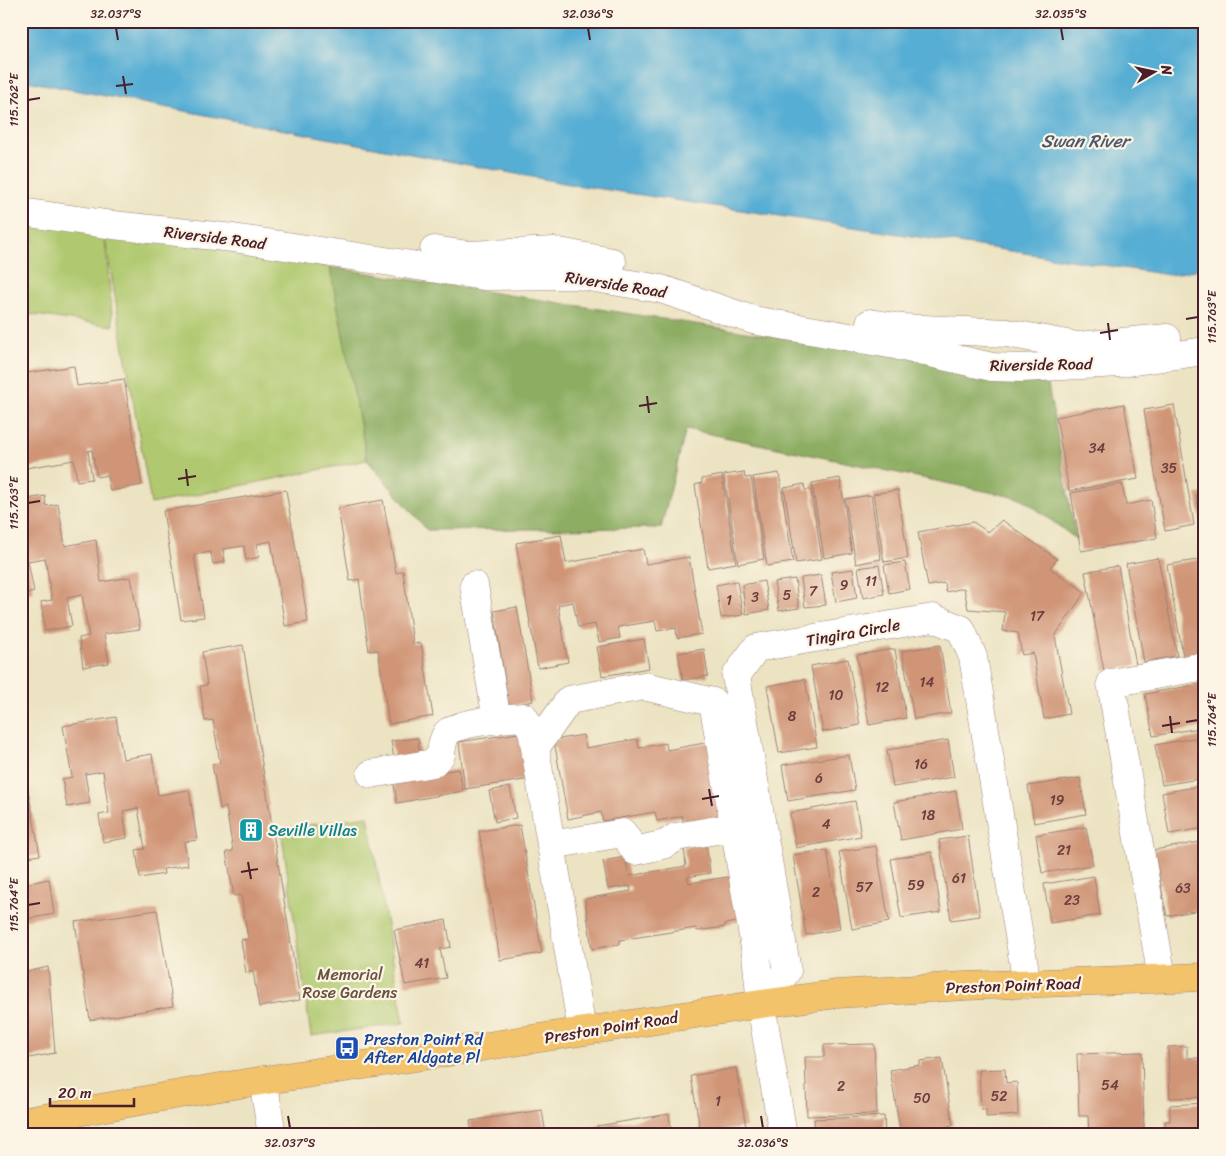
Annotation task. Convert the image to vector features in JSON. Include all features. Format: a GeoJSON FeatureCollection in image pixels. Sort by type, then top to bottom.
{"type":"FeatureCollection","features":[{"type":"Feature","properties":{"kind":"main road","name":"Preston Point Road"},"geometry":{"type":"LineString","coordinates":[[21,1122],[263,1080],[837,994],[964,986],[1205,977]]}},
{"type":"Feature","properties":{"kind":"street","name":"Riverside Road"},"geometry":{"type":"LineString","coordinates":[[21,198],[112,212],[294,228],[468,255],[554,251],[632,266],[768,308],[902,328],[1007,333],[1077,346],[1205,334]]}},
{"type":"Feature","properties":{"kind":"street","name":"Riverside Road"},"geometry":{"type":"LineString","coordinates":[[21,212],[112,225],[233,238],[483,276],[586,276],[661,289],[753,320],[895,345],[992,367],[1022,368],[1121,363],[1205,351]]}},
{"type":"Feature","properties":{"kind":"street"},"geometry":{"type":"LineString","coordinates":[[474,586],[497,720]]}},
{"type":"Feature","properties":{"kind":"street","name":"Tingira Circle"},"geometry":{"type":"LineString","coordinates":[[761,1004],[787,971],[736,676],[756,648],[933,618],[961,629],[973,657],[1027,984]]}},
{"type":"Feature","properties":{"kind":"street"},"geometry":{"type":"LineString","coordinates":[[1162,978],[1111,683],[1205,666]]}},
{"type":"Feature","properties":{"kind":"street"},"geometry":{"type":"LineString","coordinates":[[535,748],[569,700],[644,686],[712,702],[756,954],[761,1004],[783,1135]]}},
{"type":"Feature","properties":{"kind":"street"},"geometry":{"type":"LineString","coordinates":[[371,774],[432,763],[441,755],[442,742],[448,732],[464,725],[524,717],[532,730],[582,1031]]}},
{"type":"Feature","properties":{"kind":"street"},"geometry":{"type":"LineString","coordinates":[[551,845],[623,833],[635,851],[666,844],[676,837],[734,827]]}},
{"type":"Feature","properties":{"kind":"street"},"geometry":{"type":"LineString","coordinates":[[263,1080],[272,1135]]}},
{"type":"Feature","properties":{"kind":"green space"},"geometry":{"type":"Polygon","coordinates":[[[21,212],[104,229],[330,267],[367,460],[151,504],[105,239],[113,326],[21,313],[21,212]]]}},
{"type":"Feature","properties":{"kind":"green space"},"geometry":{"type":"Polygon","coordinates":[[[330,267],[1047,379],[1076,539],[1023,499],[686,429],[661,528],[427,530],[367,460],[330,267]]]}},
{"type":"Feature","properties":{"kind":"green space","name":"Memorial Rose Gardens"},"geometry":{"type":"Polygon","coordinates":[[[368,816],[404,1023],[311,1036],[281,829],[368,816]]]}},
{"type":"Feature","properties":{"kind":"water","name":"Swan River"},"geometry":{"type":"Polygon","coordinates":[[[21,21],[1205,21],[1205,268],[1169,275],[569,184],[21,80],[21,21]]]}},
{"type":"Feature","properties":{"kind":"building"},"geometry":{"type":"Polygon","coordinates":[[[21,348],[27,373],[74,366],[77,386],[124,379],[142,485],[110,491],[107,475],[97,477],[92,450],[88,451],[92,479],[77,481],[74,460],[26,468],[23,452],[21,452],[21,348]]]}},
{"type":"Feature","properties":{"kind":"building"},"geometry":{"type":"Polygon","coordinates":[[[1124,404],[1138,479],[1069,491],[1056,417],[1124,404]]]}},
{"type":"Feature","properties":{"kind":"building"},"geometry":{"type":"Polygon","coordinates":[[[1174,405],[1194,525],[1165,531],[1144,410],[1174,405]]]}},
{"type":"Feature","properties":{"kind":"building"},"geometry":{"type":"Polygon","coordinates":[[[744,472],[745,478],[751,477],[764,559],[738,564],[724,475],[744,472]]]}},
{"type":"Feature","properties":{"kind":"building"},"geometry":{"type":"Polygon","coordinates":[[[779,473],[793,562],[767,566],[753,477],[779,473]]]}},
{"type":"Feature","properties":{"kind":"building"},"geometry":{"type":"Polygon","coordinates":[[[722,475],[736,563],[708,568],[695,485],[702,483],[702,479],[722,475]]]}},
{"type":"Feature","properties":{"kind":"building"},"geometry":{"type":"Polygon","coordinates":[[[840,478],[852,553],[824,558],[812,483],[840,478]]]}},
{"type":"Feature","properties":{"kind":"building"},"geometry":{"type":"Polygon","coordinates":[[[804,484],[805,490],[811,490],[822,559],[796,563],[784,488],[804,484]]]}},
{"type":"Feature","properties":{"kind":"building"},"geometry":{"type":"Polygon","coordinates":[[[1122,484],[1126,505],[1151,500],[1157,538],[1081,551],[1071,493],[1122,484]]]}},
{"type":"Feature","properties":{"kind":"building"},"geometry":{"type":"Polygon","coordinates":[[[286,490],[308,622],[285,626],[271,541],[257,544],[259,557],[246,560],[244,546],[223,549],[225,562],[213,564],[211,552],[194,555],[204,617],[181,620],[163,511],[286,490]]]}},
{"type":"Feature","properties":{"kind":"building"},"geometry":{"type":"Polygon","coordinates":[[[898,490],[908,558],[884,562],[873,494],[898,490]]]}},
{"type":"Feature","properties":{"kind":"building"},"geometry":{"type":"Polygon","coordinates":[[[1205,493],[1205,538],[1204,538],[1196,494],[1205,493]]]}},
{"type":"Feature","properties":{"kind":"building"},"geometry":{"type":"Polygon","coordinates":[[[871,495],[881,559],[856,564],[845,499],[871,495]]]}},
{"type":"Feature","properties":{"kind":"building"},"geometry":{"type":"Polygon","coordinates":[[[45,496],[46,506],[58,504],[65,546],[96,540],[101,582],[131,577],[140,629],[104,634],[109,663],[83,667],[79,638],[89,636],[82,595],[67,598],[72,626],[45,631],[41,602],[52,600],[45,558],[28,561],[34,592],[21,595],[21,500],[45,496]]]}},
{"type":"Feature","properties":{"kind":"building"},"geometry":{"type":"Polygon","coordinates":[[[383,500],[396,573],[403,571],[413,644],[421,643],[433,716],[389,724],[378,650],[369,651],[359,579],[350,581],[338,508],[383,500]]]}},
{"type":"Feature","properties":{"kind":"building"},"geometry":{"type":"Polygon","coordinates":[[[1002,520],[1057,559],[1050,568],[1085,592],[1055,636],[1069,714],[1044,719],[1033,653],[1022,655],[1018,633],[1003,631],[1005,612],[968,609],[964,588],[946,592],[945,583],[928,586],[918,532],[973,522],[988,532],[1002,520]]]}},
{"type":"Feature","properties":{"kind":"building"},"geometry":{"type":"Polygon","coordinates":[[[561,535],[566,563],[643,549],[646,564],[689,557],[702,634],[677,638],[676,628],[657,631],[655,621],[618,627],[620,638],[599,642],[595,624],[578,627],[573,602],[558,605],[568,662],[538,668],[516,543],[561,535]]]}},
{"type":"Feature","properties":{"kind":"building"},"geometry":{"type":"Polygon","coordinates":[[[1158,558],[1177,656],[1144,662],[1126,564],[1158,558]]]}},
{"type":"Feature","properties":{"kind":"building"},"geometry":{"type":"Polygon","coordinates":[[[1202,559],[1205,574],[1205,652],[1183,656],[1167,565],[1202,559]]]}},
{"type":"Feature","properties":{"kind":"building"},"geometry":{"type":"Polygon","coordinates":[[[905,562],[910,589],[889,593],[884,565],[905,562]]]}},
{"type":"Feature","properties":{"kind":"building"},"geometry":{"type":"Polygon","coordinates":[[[879,565],[884,594],[863,598],[858,568],[879,565]]]}},
{"type":"Feature","properties":{"kind":"building"},"geometry":{"type":"Polygon","coordinates":[[[1118,566],[1136,665],[1104,671],[1085,572],[1118,566]]]}},
{"type":"Feature","properties":{"kind":"building"},"geometry":{"type":"Polygon","coordinates":[[[853,569],[857,598],[836,602],[831,572],[853,569]]]}},
{"type":"Feature","properties":{"kind":"building"},"geometry":{"type":"Polygon","coordinates":[[[821,575],[826,605],[805,607],[801,578],[821,575]]]}},
{"type":"Feature","properties":{"kind":"building"},"geometry":{"type":"Polygon","coordinates":[[[795,579],[799,608],[779,611],[774,582],[795,579]]]}},
{"type":"Feature","properties":{"kind":"building"},"geometry":{"type":"Polygon","coordinates":[[[737,581],[743,615],[721,618],[716,585],[737,581]]]}},
{"type":"Feature","properties":{"kind":"building"},"geometry":{"type":"Polygon","coordinates":[[[764,581],[769,610],[746,614],[742,585],[764,581]]]}},
{"type":"Feature","properties":{"kind":"building"},"geometry":{"type":"Polygon","coordinates":[[[517,607],[533,701],[509,706],[494,611],[517,607]]]}},
{"type":"Feature","properties":{"kind":"building"},"geometry":{"type":"Polygon","coordinates":[[[644,639],[649,668],[602,676],[597,647],[644,639]]]}},
{"type":"Feature","properties":{"kind":"building","name":"Seville Villas"},"geometry":{"type":"Polygon","coordinates":[[[243,645],[300,1000],[259,1007],[253,971],[246,973],[241,940],[248,939],[241,895],[234,896],[226,852],[233,851],[226,807],[220,809],[212,764],[220,763],[213,720],[205,721],[200,686],[207,685],[202,652],[243,645]]]}},
{"type":"Feature","properties":{"kind":"building"},"geometry":{"type":"Polygon","coordinates":[[[940,645],[951,713],[914,719],[902,651],[940,645]]]}},
{"type":"Feature","properties":{"kind":"building"},"geometry":{"type":"Polygon","coordinates":[[[704,649],[708,676],[683,680],[678,653],[704,649]]]}},
{"type":"Feature","properties":{"kind":"building"},"geometry":{"type":"Polygon","coordinates":[[[895,649],[906,718],[869,725],[857,655],[895,649]]]}},
{"type":"Feature","properties":{"kind":"building"},"geometry":{"type":"Polygon","coordinates":[[[848,659],[860,725],[823,732],[811,666],[848,659]]]}},
{"type":"Feature","properties":{"kind":"building"},"geometry":{"type":"Polygon","coordinates":[[[805,679],[817,747],[779,753],[767,686],[805,679]]]}},
{"type":"Feature","properties":{"kind":"building"},"geometry":{"type":"Polygon","coordinates":[[[1205,683],[1205,727],[1153,736],[1145,694],[1205,683]]]}},
{"type":"Feature","properties":{"kind":"building"},"geometry":{"type":"Polygon","coordinates":[[[116,717],[123,759],[152,754],[158,795],[189,790],[197,840],[184,842],[188,865],[163,869],[164,874],[140,878],[136,850],[145,849],[138,808],[123,811],[127,838],[103,842],[99,815],[109,813],[103,771],[85,774],[90,803],[67,807],[62,779],[72,777],[63,726],[116,717]]]}},
{"type":"Feature","properties":{"kind":"building"},"geometry":{"type":"Polygon","coordinates":[[[525,732],[531,779],[465,789],[459,742],[525,732]]]}},
{"type":"Feature","properties":{"kind":"building"},"geometry":{"type":"Polygon","coordinates":[[[583,735],[586,748],[637,739],[639,748],[666,743],[667,750],[715,741],[729,817],[684,825],[682,816],[657,821],[655,812],[603,821],[601,812],[568,819],[554,740],[583,735]]]}},
{"type":"Feature","properties":{"kind":"building"},"geometry":{"type":"Polygon","coordinates":[[[1205,736],[1205,778],[1162,785],[1155,745],[1205,736]]]}},
{"type":"Feature","properties":{"kind":"building"},"geometry":{"type":"Polygon","coordinates":[[[418,738],[420,754],[394,758],[391,741],[418,738]]]}},
{"type":"Feature","properties":{"kind":"building"},"geometry":{"type":"Polygon","coordinates":[[[948,740],[954,777],[893,787],[887,750],[948,740]]]}},
{"type":"Feature","properties":{"kind":"building"},"geometry":{"type":"Polygon","coordinates":[[[849,755],[855,790],[788,801],[782,765],[849,755]]]}},
{"type":"Feature","properties":{"kind":"building"},"geometry":{"type":"Polygon","coordinates":[[[459,769],[463,791],[397,803],[393,779],[459,769]]]}},
{"type":"Feature","properties":{"kind":"building"},"geometry":{"type":"Polygon","coordinates":[[[1080,778],[1086,814],[1034,823],[1028,786],[1080,778]]]}},
{"type":"Feature","properties":{"kind":"building"},"geometry":{"type":"Polygon","coordinates":[[[26,779],[40,855],[21,858],[21,780],[26,779]]]}},
{"type":"Feature","properties":{"kind":"building"},"geometry":{"type":"Polygon","coordinates":[[[1205,785],[1205,828],[1169,834],[1162,793],[1205,785]]]}},
{"type":"Feature","properties":{"kind":"building"},"geometry":{"type":"Polygon","coordinates":[[[510,787],[516,818],[495,822],[489,791],[510,787]]]}},
{"type":"Feature","properties":{"kind":"building"},"geometry":{"type":"Polygon","coordinates":[[[956,791],[962,829],[901,840],[894,802],[956,791]]]}},
{"type":"Feature","properties":{"kind":"building"},"geometry":{"type":"Polygon","coordinates":[[[855,801],[861,836],[796,848],[790,813],[855,801]]]}},
{"type":"Feature","properties":{"kind":"building"},"geometry":{"type":"Polygon","coordinates":[[[520,825],[542,953],[500,960],[479,831],[520,825]]]}},
{"type":"Feature","properties":{"kind":"building"},"geometry":{"type":"Polygon","coordinates":[[[1086,827],[1093,865],[1042,873],[1036,835],[1086,827]]]}},
{"type":"Feature","properties":{"kind":"building"},"geometry":{"type":"Polygon","coordinates":[[[968,836],[980,916],[951,920],[939,840],[968,836]]]}},
{"type":"Feature","properties":{"kind":"building"},"geometry":{"type":"Polygon","coordinates":[[[1200,842],[1205,867],[1205,909],[1167,916],[1154,850],[1200,842]]]}},
{"type":"Feature","properties":{"kind":"building"},"geometry":{"type":"Polygon","coordinates":[[[706,843],[710,873],[687,877],[689,883],[734,876],[742,921],[725,924],[725,927],[697,931],[696,928],[620,940],[620,944],[592,949],[585,899],[631,891],[630,886],[608,889],[603,861],[625,857],[629,876],[686,866],[684,847],[706,843]]]}},
{"type":"Feature","properties":{"kind":"building"},"geometry":{"type":"Polygon","coordinates":[[[876,846],[889,922],[852,929],[839,852],[876,846]]]}},
{"type":"Feature","properties":{"kind":"building"},"geometry":{"type":"Polygon","coordinates":[[[827,850],[840,929],[806,935],[793,855],[827,850]]]}},
{"type":"Feature","properties":{"kind":"building"},"geometry":{"type":"Polygon","coordinates":[[[932,852],[941,912],[901,918],[891,859],[932,852]]]}},
{"type":"Feature","properties":{"kind":"building"},"geometry":{"type":"Polygon","coordinates":[[[21,874],[24,884],[49,879],[54,914],[21,920],[21,874]]]}},
{"type":"Feature","properties":{"kind":"building"},"geometry":{"type":"Polygon","coordinates":[[[1094,876],[1100,915],[1050,923],[1044,884],[1094,876]]]}},
{"type":"Feature","properties":{"kind":"building"},"geometry":{"type":"Polygon","coordinates":[[[157,910],[173,1006],[90,1020],[75,922],[157,910]]]}},
{"type":"Feature","properties":{"kind":"building"},"geometry":{"type":"Polygon","coordinates":[[[446,920],[451,947],[440,949],[446,978],[405,985],[394,930],[446,920]]]}},
{"type":"Feature","properties":{"kind":"building"},"geometry":{"type":"Polygon","coordinates":[[[48,967],[55,1053],[24,1059],[21,1046],[21,973],[48,967]]]}},
{"type":"Feature","properties":{"kind":"building"},"geometry":{"type":"Polygon","coordinates":[[[874,1044],[877,1114],[807,1116],[805,1057],[824,1057],[824,1045],[874,1044]]]}},
{"type":"Feature","properties":{"kind":"building"},"geometry":{"type":"Polygon","coordinates":[[[1187,1046],[1187,1058],[1205,1058],[1205,1097],[1170,1098],[1168,1047],[1187,1046]]]}},
{"type":"Feature","properties":{"kind":"building"},"geometry":{"type":"Polygon","coordinates":[[[1142,1052],[1144,1132],[1089,1134],[1088,1116],[1079,1116],[1077,1054],[1142,1052]]]}},
{"type":"Feature","properties":{"kind":"building"},"geometry":{"type":"Polygon","coordinates":[[[942,1058],[953,1125],[944,1127],[945,1135],[901,1135],[890,1070],[920,1065],[920,1061],[942,1058]]]}},
{"type":"Feature","properties":{"kind":"building"},"geometry":{"type":"Polygon","coordinates":[[[736,1068],[746,1127],[701,1135],[691,1076],[736,1068]]]}},
{"type":"Feature","properties":{"kind":"building"},"geometry":{"type":"Polygon","coordinates":[[[1005,1069],[1006,1083],[1017,1082],[1018,1115],[986,1117],[986,1109],[981,1109],[979,1070],[1005,1069]]]}},
{"type":"Feature","properties":{"kind":"building"},"geometry":{"type":"Polygon","coordinates":[[[1205,1103],[1205,1135],[1166,1135],[1165,1121],[1170,1121],[1170,1105],[1205,1103]]]}},
{"type":"Feature","properties":{"kind":"building"},"geometry":{"type":"Polygon","coordinates":[[[542,1110],[546,1135],[472,1135],[470,1121],[542,1110]]]}},
{"type":"Feature","properties":{"kind":"building"},"geometry":{"type":"Polygon","coordinates":[[[669,1114],[672,1135],[598,1135],[597,1126],[669,1114]]]}},
{"type":"Feature","properties":{"kind":"building"},"geometry":{"type":"Polygon","coordinates":[[[884,1116],[885,1135],[815,1135],[814,1119],[884,1116]]]}},
{"type":"Feature","properties":{"kind":"building"},"geometry":{"type":"Polygon","coordinates":[[[419,1129],[420,1135],[390,1135],[390,1134],[419,1129]]]}},
{"type":"Feature","properties":{"kind":"place","name":"Seville Villas"},"geometry":{"type":"Point","coordinates":[251,830]}},
{"type":"Feature","properties":{"kind":"place","name":"Preston Point Rd After Aldgate Pl"},"geometry":{"type":"Point","coordinates":[347,1048]}}]}
